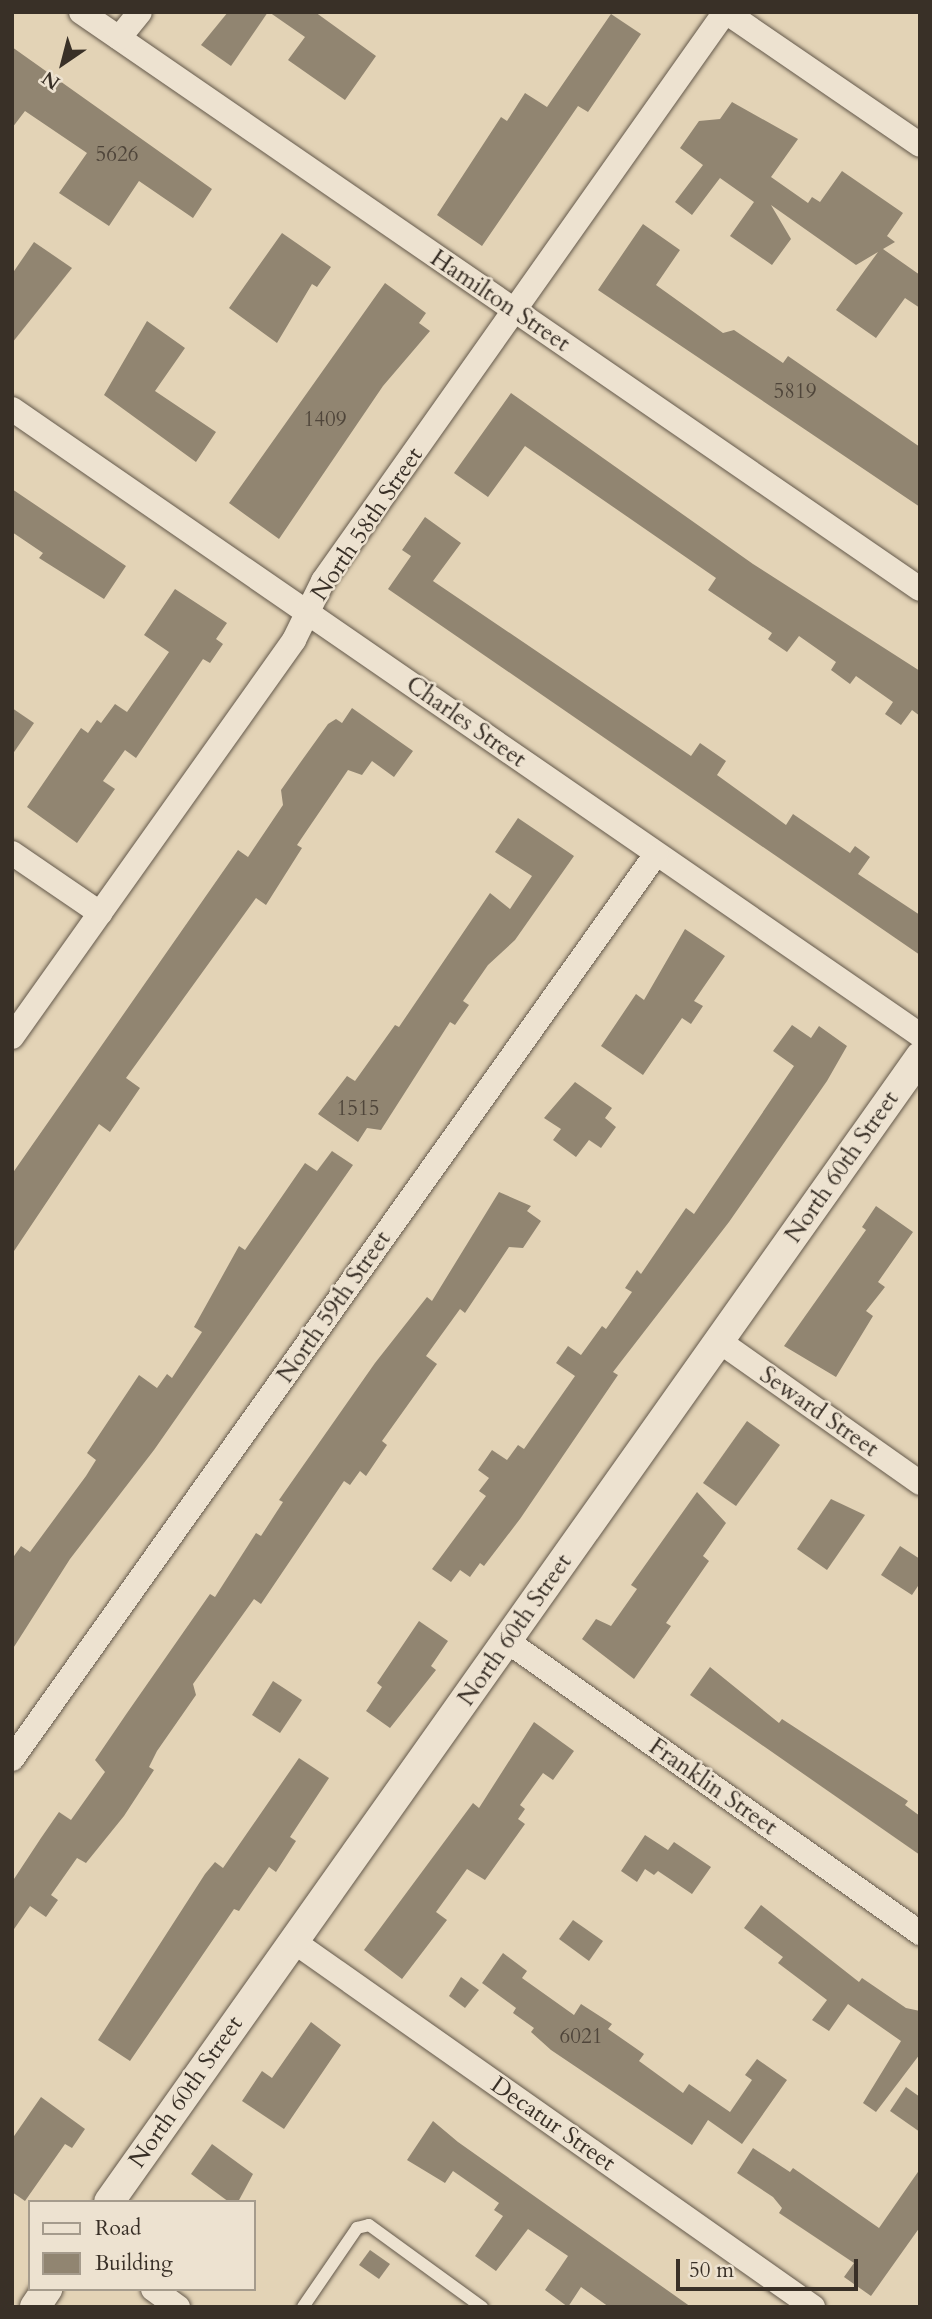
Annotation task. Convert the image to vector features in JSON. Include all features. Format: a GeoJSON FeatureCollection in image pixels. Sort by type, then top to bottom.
{"type":"FeatureCollection","features":[{"type":"Feature","properties":{"kind":"street","name":"Hamilton Street"},"geometry":{"type":"LineString","coordinates":[[81,12],[920,589]]}},
{"type":"Feature","properties":{"kind":"street"},"geometry":{"type":"LineString","coordinates":[[119,38],[140,12]]}},
{"type":"Feature","properties":{"kind":"street"},"geometry":{"type":"LineString","coordinates":[[726,12],[920,145]]}},
{"type":"Feature","properties":{"kind":"street","name":"North 58th Street"},"geometry":{"type":"LineString","coordinates":[[12,1037],[294,640],[323,581],[726,12]]}},
{"type":"Feature","properties":{"kind":"street","name":"Charles Street"},"geometry":{"type":"LineString","coordinates":[[12,409],[920,1035]]}},
{"type":"Feature","properties":{"kind":"street"},"geometry":{"type":"LineString","coordinates":[[12,853],[100,913]]}},
{"type":"Feature","properties":{"kind":"street","name":"North 59th Street"},"geometry":{"type":"LineString","coordinates":[[12,1759],[656,854]]}},
{"type":"Feature","properties":{"kind":"street","name":"North 60th Street"},"geometry":{"type":"LineString","coordinates":[[110,2200],[920,1058]]}},
{"type":"Feature","properties":{"kind":"street","name":"Seward Street"},"geometry":{"type":"LineString","coordinates":[[719,1341],[920,1483]]}},
{"type":"Feature","properties":{"kind":"street","name":"Franklin Street"},"geometry":{"type":"LineString","coordinates":[[508,1641],[920,1933]]}},
{"type":"Feature","properties":{"kind":"street","name":"Decatur Street"},"geometry":{"type":"LineString","coordinates":[[293,1941],[813,2307]]}},
{"type":"Feature","properties":{"kind":"street"},"geometry":{"type":"LineString","coordinates":[[34,2307],[46,2291]]}},
{"type":"Feature","properties":{"kind":"street"},"geometry":{"type":"LineString","coordinates":[[156,2291],[177,2307]]}},
{"type":"Feature","properties":{"kind":"lane"},"geometry":{"type":"LineString","coordinates":[[303,2307],[357,2228],[369,2225],[482,2307]]}},
{"type":"Feature","properties":{"kind":"building"},"geometry":{"type":"Polygon","coordinates":[[[228,12],[268,12],[231,66],[201,45],[228,12]]]}},
{"type":"Feature","properties":{"kind":"building"},"geometry":{"type":"Polygon","coordinates":[[[269,12],[315,12],[376,56],[345,100],[288,60],[305,37],[269,12]]]}},
{"type":"Feature","properties":{"kind":"building"},"geometry":{"type":"Polygon","coordinates":[[[611,14],[641,34],[588,112],[578,106],[482,246],[437,215],[501,117],[507,121],[525,93],[547,107],[611,14]]]}},
{"type":"Feature","properties":{"kind":"building"},"geometry":{"type":"Polygon","coordinates":[[[12,47],[212,189],[193,218],[139,181],[109,226],[59,193],[87,153],[25,111],[12,128],[12,47]]]}},
{"type":"Feature","properties":{"kind":"building"},"geometry":{"type":"Polygon","coordinates":[[[732,102],[798,139],[771,177],[808,203],[812,197],[820,202],[842,171],[903,213],[887,236],[895,242],[883,249],[920,275],[920,308],[905,298],[876,338],[836,310],[878,252],[856,265],[771,205],[791,239],[772,265],[730,236],[754,202],[720,178],[692,215],[675,202],[703,165],[680,148],[699,121],[720,119],[732,102]]]}},
{"type":"Feature","properties":{"kind":"building"},"geometry":{"type":"Polygon","coordinates":[[[643,224],[680,250],[656,285],[723,333],[734,330],[783,363],[788,356],[920,447],[920,507],[598,290],[643,224]]]}},
{"type":"Feature","properties":{"kind":"building"},"geometry":{"type":"Polygon","coordinates":[[[282,233],[331,267],[317,287],[312,284],[277,343],[229,308],[282,233]]]}},
{"type":"Feature","properties":{"kind":"building"},"geometry":{"type":"Polygon","coordinates":[[[34,242],[72,268],[12,343],[12,274],[34,242]]]}},
{"type":"Feature","properties":{"kind":"building"},"geometry":{"type":"Polygon","coordinates":[[[385,283],[426,313],[419,323],[430,331],[383,386],[279,539],[229,503],[385,283]]]}},
{"type":"Feature","properties":{"kind":"building"},"geometry":{"type":"Polygon","coordinates":[[[147,321],[185,348],[155,391],[216,432],[196,462],[104,395],[147,321]]]}},
{"type":"Feature","properties":{"kind":"building"},"geometry":{"type":"Polygon","coordinates":[[[511,393],[753,564],[920,671],[920,716],[912,710],[901,725],[885,714],[893,702],[856,676],[850,684],[831,670],[836,662],[799,636],[787,652],[768,639],[772,633],[708,590],[716,578],[525,446],[488,497],[454,473],[511,393]]]}},
{"type":"Feature","properties":{"kind":"building"},"geometry":{"type":"Polygon","coordinates":[[[12,489],[126,566],[104,599],[39,558],[43,553],[12,532],[12,489]]]}},
{"type":"Feature","properties":{"kind":"building"},"geometry":{"type":"Polygon","coordinates":[[[425,517],[461,543],[433,581],[691,756],[700,743],[726,761],[717,775],[786,825],[793,814],[850,853],[855,846],[870,857],[858,874],[920,915],[920,955],[388,589],[411,556],[402,550],[425,517]]]}},
{"type":"Feature","properties":{"kind":"building"},"geometry":{"type":"Polygon","coordinates":[[[175,589],[227,623],[216,639],[223,644],[210,663],[203,659],[136,758],[125,750],[103,781],[115,789],[77,843],[27,807],[81,728],[88,733],[97,720],[101,723],[115,704],[127,712],[169,652],[144,635],[175,589]]]}},
{"type":"Feature","properties":{"kind":"building"},"geometry":{"type":"Polygon","coordinates":[[[12,708],[34,723],[12,755],[12,708]]]}},
{"type":"Feature","properties":{"kind":"building"},"geometry":{"type":"Polygon","coordinates":[[[352,708],[413,751],[394,777],[372,761],[362,775],[348,770],[297,845],[302,848],[266,905],[256,898],[126,1078],[140,1088],[110,1132],[99,1124],[12,1254],[12,1174],[238,850],[248,857],[283,805],[281,790],[328,724],[336,719],[342,723],[352,708]]]}},
{"type":"Feature","properties":{"kind":"building"},"geometry":{"type":"Polygon","coordinates":[[[518,818],[574,856],[515,940],[488,965],[463,1001],[469,1005],[455,1025],[450,1022],[381,1130],[367,1128],[358,1142],[318,1114],[347,1076],[355,1081],[395,1025],[399,1027],[490,893],[510,909],[532,876],[495,852],[518,818]]]}},
{"type":"Feature","properties":{"kind":"building"},"geometry":{"type":"Polygon","coordinates":[[[685,929],[725,956],[694,1001],[703,1006],[691,1024],[682,1018],[643,1075],[601,1046],[636,994],[644,1000],[685,929]]]}},
{"type":"Feature","properties":{"kind":"building"},"geometry":{"type":"Polygon","coordinates":[[[792,1025],[811,1038],[819,1026],[847,1046],[827,1081],[729,1222],[613,1372],[618,1375],[520,1519],[484,1566],[480,1563],[470,1577],[460,1570],[451,1582],[432,1569],[486,1496],[479,1491],[489,1478],[478,1470],[492,1450],[507,1460],[518,1445],[524,1449],[575,1376],[556,1363],[568,1346],[581,1355],[602,1326],[606,1329],[632,1292],[625,1288],[637,1270],[641,1274],[686,1208],[694,1214],[794,1066],[773,1051],[792,1025]]]}},
{"type":"Feature","properties":{"kind":"building"},"geometry":{"type":"Polygon","coordinates":[[[575,1082],[612,1108],[605,1118],[616,1127],[601,1148],[589,1140],[576,1157],[553,1140],[561,1129],[544,1118],[575,1082]]]}},
{"type":"Feature","properties":{"kind":"building"},"geometry":{"type":"Polygon","coordinates":[[[332,1151],[353,1165],[154,1450],[70,1559],[12,1650],[12,1559],[21,1546],[30,1552],[86,1476],[96,1460],[87,1453],[139,1375],[157,1388],[167,1374],[172,1378],[202,1332],[194,1327],[239,1246],[245,1250],[305,1163],[317,1171],[332,1151]]]}},
{"type":"Feature","properties":{"kind":"building"},"geometry":{"type":"Polygon","coordinates":[[[499,1192],[531,1206],[527,1211],[541,1221],[523,1248],[509,1247],[465,1313],[460,1309],[426,1356],[437,1364],[382,1441],[387,1445],[366,1476],[360,1471],[350,1485],[344,1481],[261,1604],[254,1599],[193,1684],[196,1695],[157,1751],[149,1767],[154,1770],[124,1816],[86,1863],[77,1858],[51,1895],[58,1900],[46,1917],[30,1906],[12,1932],[12,1882],[59,1812],[71,1820],[105,1772],[95,1760],[210,1594],[215,1597],[256,1533],[261,1536],[283,1502],[279,1500],[375,1363],[427,1297],[432,1301],[499,1192]]]}},
{"type":"Feature","properties":{"kind":"building"},"geometry":{"type":"Polygon","coordinates":[[[876,1206],[913,1232],[878,1282],[885,1287],[866,1311],[873,1316],[836,1377],[784,1346],[866,1230],[862,1227],[876,1206]]]}},
{"type":"Feature","properties":{"kind":"building"},"geometry":{"type":"Polygon","coordinates":[[[747,1421],[780,1445],[736,1506],[703,1483],[747,1421]]]}},
{"type":"Feature","properties":{"kind":"building"},"geometry":{"type":"Polygon","coordinates":[[[697,1492],[726,1523],[703,1556],[709,1561],[666,1623],[671,1626],[634,1679],[582,1639],[596,1619],[611,1626],[637,1589],[631,1585],[697,1492]]]}},
{"type":"Feature","properties":{"kind":"building"},"geometry":{"type":"Polygon","coordinates":[[[831,1499],[865,1515],[827,1570],[797,1549],[831,1499]]]}},
{"type":"Feature","properties":{"kind":"building"},"geometry":{"type":"Polygon","coordinates":[[[900,1546],[920,1559],[920,1583],[912,1595],[881,1575],[900,1546]]]}},
{"type":"Feature","properties":{"kind":"building"},"geometry":{"type":"Polygon","coordinates":[[[419,1621],[448,1641],[431,1666],[436,1670],[390,1728],[366,1711],[382,1687],[377,1683],[419,1621]]]}},
{"type":"Feature","properties":{"kind":"building"},"geometry":{"type":"Polygon","coordinates":[[[710,1667],[779,1723],[782,1719],[908,1801],[905,1805],[920,1816],[920,1855],[690,1695],[710,1667]]]}},
{"type":"Feature","properties":{"kind":"building"},"geometry":{"type":"Polygon","coordinates":[[[273,1681],[302,1700],[280,1733],[252,1715],[273,1681]]]}},
{"type":"Feature","properties":{"kind":"building"},"geometry":{"type":"Polygon","coordinates":[[[534,1722],[574,1751],[553,1780],[543,1773],[520,1805],[525,1809],[518,1819],[525,1824],[485,1880],[467,1869],[436,1912],[447,1920],[402,1979],[364,1950],[473,1803],[479,1808],[534,1722]]]}},
{"type":"Feature","properties":{"kind":"building"},"geometry":{"type":"Polygon","coordinates":[[[299,1758],[329,1778],[290,1837],[296,1841],[276,1872],[269,1867],[239,1911],[234,1909],[130,2061],[98,2040],[205,1874],[215,1862],[223,1868],[299,1758]]]}},
{"type":"Feature","properties":{"kind":"building"},"geometry":{"type":"Polygon","coordinates":[[[645,1835],[668,1850],[674,1842],[711,1867],[692,1894],[658,1871],[654,1875],[645,1869],[637,1882],[621,1871],[645,1835]]]}},
{"type":"Feature","properties":{"kind":"building"},"geometry":{"type":"Polygon","coordinates":[[[761,1905],[859,1982],[862,1978],[906,2008],[920,2011],[920,2054],[876,2112],[863,2103],[901,2041],[848,2004],[829,2031],[812,2020],[827,2000],[778,1963],[783,1957],[744,1928],[761,1905]]]}},
{"type":"Feature","properties":{"kind":"building"},"geometry":{"type":"Polygon","coordinates":[[[573,1920],[603,1941],[589,1961],[559,1939],[573,1920]]]}},
{"type":"Feature","properties":{"kind":"building"},"geometry":{"type":"Polygon","coordinates":[[[503,1953],[527,1971],[522,1978],[574,2015],[581,2004],[612,2024],[608,2029],[644,2054],[639,2061],[683,2093],[689,2084],[730,2112],[752,2080],[745,2075],[757,2059],[787,2080],[742,2144],[708,2120],[692,2145],[551,2050],[531,2032],[534,2028],[513,2013],[516,2008],[482,1983],[503,1953]]]}},
{"type":"Feature","properties":{"kind":"building"},"geometry":{"type":"Polygon","coordinates":[[[461,1977],[479,1990],[465,2008],[449,1996],[461,1977]]]}},
{"type":"Feature","properties":{"kind":"building"},"geometry":{"type":"Polygon","coordinates":[[[311,2022],[341,2045],[284,2129],[242,2101],[262,2071],[272,2078],[311,2022]]]}},
{"type":"Feature","properties":{"kind":"building"},"geometry":{"type":"Polygon","coordinates":[[[906,2087],[920,2097],[920,2132],[890,2111],[906,2087]]]}},
{"type":"Feature","properties":{"kind":"building"},"geometry":{"type":"Polygon","coordinates":[[[41,2097],[85,2129],[72,2148],[65,2144],[25,2201],[12,2192],[12,2139],[41,2097]]]}},
{"type":"Feature","properties":{"kind":"building"},"geometry":{"type":"Polygon","coordinates":[[[433,2121],[458,2142],[691,2307],[609,2307],[581,2287],[568,2307],[545,2290],[568,2256],[528,2229],[496,2271],[475,2256],[503,2216],[494,2210],[499,2203],[453,2171],[445,2183],[407,2160],[433,2121]]]}},
{"type":"Feature","properties":{"kind":"building"},"geometry":{"type":"Polygon","coordinates":[[[212,2144],[253,2174],[239,2200],[226,2200],[191,2174],[212,2144]]]}},
{"type":"Feature","properties":{"kind":"building"},"geometry":{"type":"Polygon","coordinates":[[[753,2148],[790,2172],[793,2168],[879,2228],[920,2169],[920,2227],[871,2296],[844,2277],[854,2263],[779,2213],[782,2208],[773,2197],[737,2173],[753,2148]]]}},
{"type":"Feature","properties":{"kind":"building"},"geometry":{"type":"Polygon","coordinates":[[[370,2250],[390,2264],[379,2279],[359,2265],[370,2250]]]}}]}
